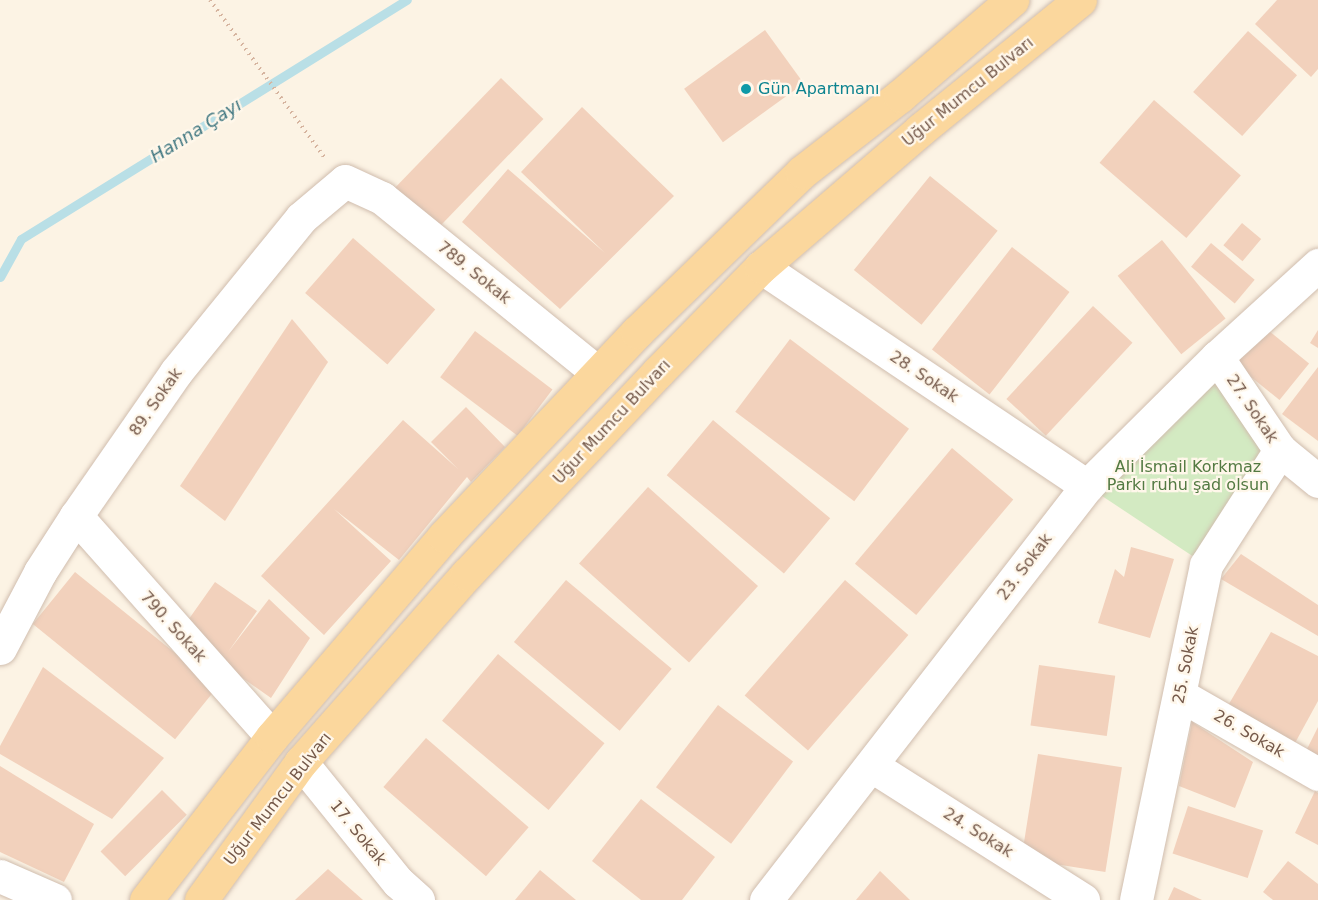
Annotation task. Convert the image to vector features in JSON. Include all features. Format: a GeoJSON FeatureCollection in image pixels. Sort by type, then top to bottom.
{"type":"FeatureCollection","features":[{"type":"Feature","properties":{"kind":"main road"},"geometry":{"type":"LineString","coordinates":[[146,900],[272,737],[444,536],[598,373],[724,244],[802,172],[900,96],[1012,0]]}},
{"type":"Feature","properties":{"kind":"main road","name":"Uğur Mumcu Bulvarı"},"geometry":{"type":"LineString","coordinates":[[201,900],[301,762],[467,574],[761,267],[1080,0]]}},
{"type":"Feature","properties":{"kind":"main road"},"geometry":{"type":"LineString","coordinates":[[272,737],[301,762]]}},
{"type":"Feature","properties":{"kind":"street","name":"789. Sokak"},"geometry":{"type":"LineString","coordinates":[[345,181],[382,198],[598,373]]}},
{"type":"Feature","properties":{"kind":"street","name":"89. Sokak"},"geometry":{"type":"LineString","coordinates":[[0,648],[40,572],[176,372],[301,218],[345,181]]}},
{"type":"Feature","properties":{"kind":"street","name":"23. Sokak"},"geometry":{"type":"LineString","coordinates":[[766,900],[1087,486],[1217,357],[1318,265]]}},
{"type":"Feature","properties":{"kind":"street","name":"28. Sokak"},"geometry":{"type":"LineString","coordinates":[[761,267],[1087,486]]}},
{"type":"Feature","properties":{"kind":"street","name":"27. Sokak"},"geometry":{"type":"LineString","coordinates":[[1217,357],[1280,450],[1318,481]]}},
{"type":"Feature","properties":{"kind":"street","name":"25. Sokak"},"geometry":{"type":"LineString","coordinates":[[1136,900],[1206,565],[1280,450]]}},
{"type":"Feature","properties":{"kind":"street","name":"790. Sokak"},"geometry":{"type":"LineString","coordinates":[[76,516],[272,737]]}},
{"type":"Feature","properties":{"kind":"street","name":"26. Sokak"},"geometry":{"type":"LineString","coordinates":[[1180,695],[1318,774]]}},
{"type":"Feature","properties":{"kind":"street","name":"17. Sokak"},"geometry":{"type":"LineString","coordinates":[[301,762],[398,882],[418,900]]}},
{"type":"Feature","properties":{"kind":"street","name":"24. Sokak"},"geometry":{"type":"LineString","coordinates":[[872,766],[1083,900]]}},
{"type":"Feature","properties":{"kind":"street"},"geometry":{"type":"LineString","coordinates":[[0,876],[55,900]]}},
{"type":"Feature","properties":{"kind":"path"},"geometry":{"type":"LineString","coordinates":[[210,0],[318,150]]}},
{"type":"Feature","properties":{"kind":"green space","name":"Ali İsmail Korkmaz Parkı ruhu şad olsun"},"geometry":{"type":"Polygon","coordinates":[[[1217,357],[1280,450],[1206,565],[1087,486],[1217,357]]]}},
{"type":"Feature","properties":{"kind":"building"},"geometry":{"type":"Polygon","coordinates":[[[1277,0],[1318,0],[1318,69],[1311,77],[1255,24],[1277,0]]]}},
{"type":"Feature","properties":{"kind":"building","name":"Gün Apartmanı"},"geometry":{"type":"Polygon","coordinates":[[[765,30],[804,83],[723,142],[684,89],[765,30]]]}},
{"type":"Feature","properties":{"kind":"building"},"geometry":{"type":"Polygon","coordinates":[[[1248,31],[1297,75],[1242,136],[1193,92],[1248,31]]]}},
{"type":"Feature","properties":{"kind":"building"},"geometry":{"type":"Polygon","coordinates":[[[501,78],[543,119],[435,231],[393,190],[501,78]]]}},
{"type":"Feature","properties":{"kind":"building"},"geometry":{"type":"Polygon","coordinates":[[[1154,100],[1241,175],[1186,238],[1100,163],[1154,100]]]}},
{"type":"Feature","properties":{"kind":"building"},"geometry":{"type":"Polygon","coordinates":[[[582,107],[674,196],[560,309],[462,222],[508,169],[605,253],[521,172],[582,107]]]}},
{"type":"Feature","properties":{"kind":"building"},"geometry":{"type":"Polygon","coordinates":[[[930,176],[998,231],[921,325],[854,270],[930,176]]]}},
{"type":"Feature","properties":{"kind":"building"},"geometry":{"type":"Polygon","coordinates":[[[1242,223],[1261,239],[1243,261],[1223,245],[1242,223]]]}},
{"type":"Feature","properties":{"kind":"building"},"geometry":{"type":"Polygon","coordinates":[[[353,238],[435,310],[387,365],[305,293],[353,238]]]}},
{"type":"Feature","properties":{"kind":"building"},"geometry":{"type":"Polygon","coordinates":[[[1162,240],[1226,318],[1181,354],[1118,276],[1162,240]]]}},
{"type":"Feature","properties":{"kind":"building"},"geometry":{"type":"Polygon","coordinates":[[[1211,243],[1255,280],[1235,303],[1191,267],[1211,243]]]}},
{"type":"Feature","properties":{"kind":"building"},"geometry":{"type":"Polygon","coordinates":[[[1012,247],[1070,292],[989,394],[932,349],[1012,247]]]}},
{"type":"Feature","properties":{"kind":"building"},"geometry":{"type":"Polygon","coordinates":[[[1093,306],[1132,343],[1046,436],[1006,399],[1093,306]]]}},
{"type":"Feature","properties":{"kind":"building"},"geometry":{"type":"Polygon","coordinates":[[[292,319],[328,362],[225,521],[180,486],[292,319]]]}},
{"type":"Feature","properties":{"kind":"building"},"geometry":{"type":"Polygon","coordinates":[[[1264,327],[1309,364],[1279,400],[1234,364],[1264,327]]]}},
{"type":"Feature","properties":{"kind":"building"},"geometry":{"type":"Polygon","coordinates":[[[1318,330],[1318,348],[1310,343],[1318,330]]]}},
{"type":"Feature","properties":{"kind":"building"},"geometry":{"type":"Polygon","coordinates":[[[475,331],[552,389],[518,436],[440,377],[475,331]]]}},
{"type":"Feature","properties":{"kind":"building"},"geometry":{"type":"Polygon","coordinates":[[[790,339],[909,429],[854,501],[735,412],[790,339]]]}},
{"type":"Feature","properties":{"kind":"building"},"geometry":{"type":"Polygon","coordinates":[[[1318,367],[1318,441],[1282,414],[1318,367]]]}},
{"type":"Feature","properties":{"kind":"building"},"geometry":{"type":"Polygon","coordinates":[[[466,407],[505,447],[471,482],[467,477],[399,560],[334,509],[391,561],[324,635],[261,576],[403,420],[458,469],[431,442],[466,407]]]}},
{"type":"Feature","properties":{"kind":"building"},"geometry":{"type":"Polygon","coordinates":[[[713,420],[830,518],[784,574],[667,475],[713,420]]]}},
{"type":"Feature","properties":{"kind":"building"},"geometry":{"type":"Polygon","coordinates":[[[952,448],[1013,499],[916,615],[855,564],[952,448]]]}},
{"type":"Feature","properties":{"kind":"building"},"geometry":{"type":"Polygon","coordinates":[[[648,487],[758,586],[689,663],[579,564],[648,487]]]}},
{"type":"Feature","properties":{"kind":"building"},"geometry":{"type":"Polygon","coordinates":[[[1131,547],[1174,559],[1150,638],[1098,623],[1115,569],[1124,577],[1131,547]]]}},
{"type":"Feature","properties":{"kind":"building"},"geometry":{"type":"Polygon","coordinates":[[[1241,554],[1318,605],[1318,636],[1221,579],[1241,554]]]}},
{"type":"Feature","properties":{"kind":"building"},"geometry":{"type":"Polygon","coordinates":[[[75,572],[217,687],[175,739],[33,624],[75,572]]]}},
{"type":"Feature","properties":{"kind":"building"},"geometry":{"type":"Polygon","coordinates":[[[566,580],[672,669],[620,731],[514,642],[566,580]]]}},
{"type":"Feature","properties":{"kind":"building"},"geometry":{"type":"Polygon","coordinates":[[[845,580],[908,635],[808,751],[745,695],[845,580]]]}},
{"type":"Feature","properties":{"kind":"building"},"geometry":{"type":"Polygon","coordinates":[[[215,582],[257,611],[228,652],[269,599],[310,638],[271,698],[179,633],[215,582]]]}},
{"type":"Feature","properties":{"kind":"building"},"geometry":{"type":"Polygon","coordinates":[[[1271,632],[1318,656],[1318,701],[1295,743],[1226,709],[1271,632]]]}},
{"type":"Feature","properties":{"kind":"building"},"geometry":{"type":"Polygon","coordinates":[[[498,654],[604,743],[549,810],[442,721],[498,654]]]}},
{"type":"Feature","properties":{"kind":"building"},"geometry":{"type":"Polygon","coordinates":[[[1039,665],[1115,676],[1107,736],[1031,725],[1039,665]]]}},
{"type":"Feature","properties":{"kind":"building"},"geometry":{"type":"Polygon","coordinates":[[[43,667],[164,758],[112,819],[0,754],[0,746],[43,667]]]}},
{"type":"Feature","properties":{"kind":"building"},"geometry":{"type":"Polygon","coordinates":[[[718,705],[793,762],[731,844],[656,787],[718,705]]]}},
{"type":"Feature","properties":{"kind":"building"},"geometry":{"type":"Polygon","coordinates":[[[1192,722],[1253,762],[1235,808],[1179,786],[1192,722]]]}},
{"type":"Feature","properties":{"kind":"building"},"geometry":{"type":"Polygon","coordinates":[[[1318,727],[1318,756],[1307,749],[1318,727]]]}},
{"type":"Feature","properties":{"kind":"building"},"geometry":{"type":"Polygon","coordinates":[[[426,738],[529,827],[486,876],[383,787],[426,738]]]}},
{"type":"Feature","properties":{"kind":"building"},"geometry":{"type":"Polygon","coordinates":[[[1038,754],[1122,767],[1105,872],[1021,859],[1038,754]]]}},
{"type":"Feature","properties":{"kind":"building"},"geometry":{"type":"Polygon","coordinates":[[[0,766],[94,824],[64,882],[0,852],[0,766]]]}},
{"type":"Feature","properties":{"kind":"building"},"geometry":{"type":"Polygon","coordinates":[[[162,790],[187,815],[125,876],[100,852],[162,790]]]}},
{"type":"Feature","properties":{"kind":"building"},"geometry":{"type":"Polygon","coordinates":[[[1315,791],[1318,793],[1318,845],[1295,833],[1315,791]]]}},
{"type":"Feature","properties":{"kind":"building"},"geometry":{"type":"Polygon","coordinates":[[[641,799],[715,857],[682,900],[641,900],[592,861],[641,799]]]}},
{"type":"Feature","properties":{"kind":"building"},"geometry":{"type":"Polygon","coordinates":[[[1188,806],[1263,830],[1248,878],[1173,854],[1188,806]]]}},
{"type":"Feature","properties":{"kind":"building"},"geometry":{"type":"Polygon","coordinates":[[[1288,861],[1318,884],[1318,900],[1273,900],[1263,892],[1288,861]]]}},
{"type":"Feature","properties":{"kind":"building"},"geometry":{"type":"Polygon","coordinates":[[[328,869],[363,900],[295,900],[328,869]]]}},
{"type":"Feature","properties":{"kind":"building"},"geometry":{"type":"Polygon","coordinates":[[[540,870],[576,900],[515,900],[540,870]]]}},
{"type":"Feature","properties":{"kind":"building"},"geometry":{"type":"Polygon","coordinates":[[[880,871],[910,900],[856,900],[880,871]]]}},
{"type":"Feature","properties":{"kind":"building"},"geometry":{"type":"Polygon","coordinates":[[[1174,887],[1202,900],[1168,900],[1174,887]]]}},
{"type":"Feature","properties":{"kind":"waterway","name":"Hanna Çayı"},"geometry":{"type":"LineString","coordinates":[[0,277],[21,239],[407,0]]}},
{"type":"Feature","properties":{"kind":"place","name":"Gün Apartmanı"},"geometry":{"type":"Point","coordinates":[746,89]}}]}
